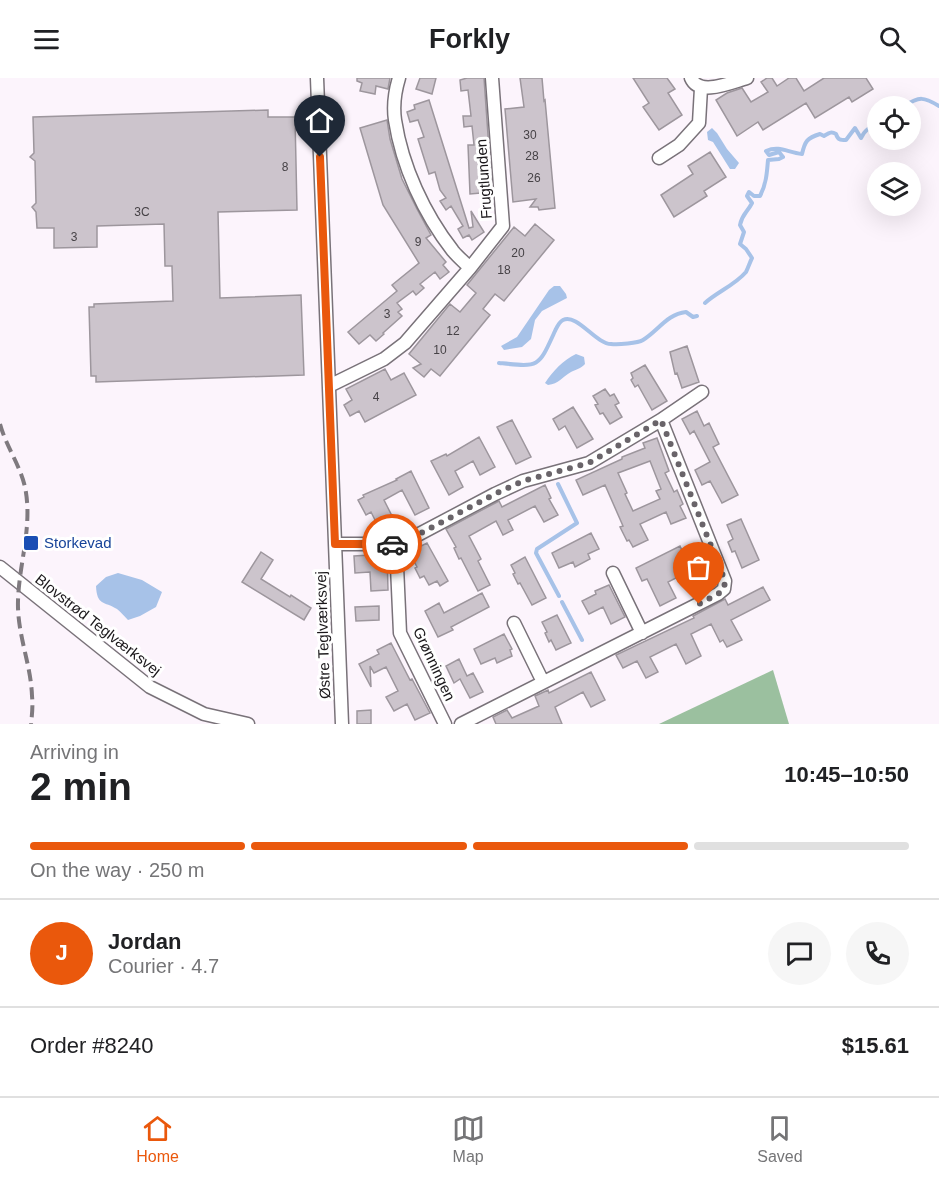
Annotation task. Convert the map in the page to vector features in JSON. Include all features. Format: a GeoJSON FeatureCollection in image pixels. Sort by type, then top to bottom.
{"type":"FeatureCollection","features":[{"type":"Feature","properties":{"kind":"street","name":"Østre Teglværksvej"},"geometry":{"type":"LineString","coordinates":[[317,78],[342,724]]}},
{"type":"Feature","properties":{"kind":"street"},"geometry":{"type":"LineString","coordinates":[[399,78],[395,91],[394,118],[415,188],[454,252],[470,268]]}},
{"type":"Feature","properties":{"kind":"street","name":"Frugtlunden"},"geometry":{"type":"LineString","coordinates":[[329,386],[384,359],[405,343],[503,226],[492,78]]}},
{"type":"Feature","properties":{"kind":"street"},"geometry":{"type":"LineString","coordinates":[[691,78],[692,82],[701,88],[747,78]]}},
{"type":"Feature","properties":{"kind":"street"},"geometry":{"type":"LineString","coordinates":[[659,158],[679,145],[699,123],[701,88]]}},
{"type":"Feature","properties":{"kind":"street"},"geometry":{"type":"LineString","coordinates":[[335,544],[396,544],[408,540],[523,481],[589,463],[661,420],[702,392]]}},
{"type":"Feature","properties":{"kind":"street"},"geometry":{"type":"LineString","coordinates":[[461,724],[724,589],[725,581],[661,420]]}},
{"type":"Feature","properties":{"kind":"street","name":"Grønningen"},"geometry":{"type":"LineString","coordinates":[[396,544],[400,633],[445,724]]}},
{"type":"Feature","properties":{"kind":"street","name":"Blovstrød Teglværksvej"},"geometry":{"type":"LineString","coordinates":[[0,567],[150,687],[204,714],[248,724]]}},
{"type":"Feature","properties":{"kind":"street"},"geometry":{"type":"LineString","coordinates":[[613,573],[642,633]]}},
{"type":"Feature","properties":{"kind":"street"},"geometry":{"type":"LineString","coordinates":[[514,623],[543,682]]}},
{"type":"Feature","properties":{"kind":"green space"},"geometry":{"type":"Polygon","coordinates":[[[773,670],[789,724],[659,724],[773,670]]]}},
{"type":"Feature","properties":{"kind":"water"},"geometry":{"type":"Polygon","coordinates":[[[712,128],[739,163],[735,169],[730,169],[713,142],[708,140],[707,132],[712,128]]]}},
{"type":"Feature","properties":{"kind":"water"},"geometry":{"type":"Polygon","coordinates":[[[554,286],[560,286],[567,298],[542,311],[535,320],[531,339],[522,347],[504,350],[501,346],[517,337],[554,286]]]}},
{"type":"Feature","properties":{"kind":"water"},"geometry":{"type":"Polygon","coordinates":[[[576,354],[584,357],[585,364],[555,383],[548,385],[545,383],[559,366],[576,354]]]}},
{"type":"Feature","properties":{"kind":"water"},"geometry":{"type":"Polygon","coordinates":[[[118,573],[142,580],[162,592],[156,607],[128,620],[117,609],[102,602],[98,597],[96,586],[106,577],[118,573]]]}},
{"type":"Feature","properties":{"kind":"building"},"geometry":{"type":"Polygon","coordinates":[[[357,78],[390,78],[388,89],[376,86],[375,94],[360,91],[362,83],[357,81],[357,78]]]}},
{"type":"Feature","properties":{"kind":"building"},"geometry":{"type":"Polygon","coordinates":[[[420,78],[436,78],[432,94],[416,89],[420,78]]]}},
{"type":"Feature","properties":{"kind":"building"},"geometry":{"type":"Polygon","coordinates":[[[484,78],[492,192],[470,194],[468,145],[474,145],[472,126],[464,127],[463,116],[471,116],[468,90],[461,91],[460,80],[484,78]]]}},
{"type":"Feature","properties":{"kind":"building"},"geometry":{"type":"Polygon","coordinates":[[[520,78],[542,78],[555,208],[539,210],[538,207],[530,207],[536,199],[513,202],[505,109],[524,107],[520,78]]]}},
{"type":"Feature","properties":{"kind":"building"},"geometry":{"type":"Polygon","coordinates":[[[633,78],[667,78],[675,89],[668,93],[682,115],[659,130],[643,107],[649,103],[633,78]]]}},
{"type":"Feature","properties":{"kind":"building"},"geometry":{"type":"Polygon","coordinates":[[[772,78],[777,86],[789,78],[796,78],[804,91],[824,78],[866,78],[873,89],[852,102],[849,97],[815,118],[806,103],[763,130],[758,122],[737,136],[716,100],[742,88],[751,102],[768,92],[761,82],[772,78]]]}},
{"type":"Feature","properties":{"kind":"building"},"geometry":{"type":"Polygon","coordinates":[[[429,100],[469,228],[473,227],[471,211],[484,232],[472,240],[469,235],[463,238],[458,229],[463,226],[451,206],[446,210],[440,201],[446,198],[440,190],[435,172],[429,174],[418,139],[424,137],[418,120],[410,122],[407,112],[415,109],[414,105],[429,100]]]}},
{"type":"Feature","properties":{"kind":"building"},"geometry":{"type":"Polygon","coordinates":[[[268,110],[268,117],[295,117],[297,210],[218,212],[220,298],[301,295],[304,375],[96,382],[96,376],[91,376],[89,307],[94,307],[94,304],[173,301],[172,266],[165,266],[164,224],[97,226],[97,247],[54,248],[54,228],[37,228],[36,212],[32,207],[36,203],[35,161],[30,157],[34,153],[33,117],[268,110]]]}},
{"type":"Feature","properties":{"kind":"building"},"geometry":{"type":"Polygon","coordinates":[[[387,120],[402,179],[431,235],[426,238],[446,262],[443,265],[449,272],[440,279],[435,272],[420,284],[424,288],[416,295],[413,291],[397,303],[402,309],[398,312],[402,316],[384,334],[376,341],[370,335],[359,344],[348,332],[397,291],[392,285],[419,263],[383,205],[360,128],[387,120]]]}},
{"type":"Feature","properties":{"kind":"building"},"geometry":{"type":"Polygon","coordinates":[[[710,152],[726,177],[704,191],[707,196],[674,217],[661,195],[693,174],[688,166],[710,152]]]}},
{"type":"Feature","properties":{"kind":"building"},"geometry":{"type":"Polygon","coordinates":[[[535,224],[554,240],[504,301],[495,294],[483,309],[490,315],[440,376],[431,369],[424,377],[413,368],[421,364],[409,354],[450,304],[460,312],[476,293],[467,285],[514,227],[525,236],[535,224]]]}},
{"type":"Feature","properties":{"kind":"building"},"geometry":{"type":"Polygon","coordinates":[[[687,346],[699,382],[682,388],[677,373],[675,374],[670,352],[687,346]]]}},
{"type":"Feature","properties":{"kind":"building"},"geometry":{"type":"Polygon","coordinates":[[[645,365],[667,401],[652,410],[638,385],[635,387],[631,380],[633,378],[631,373],[645,365]]]}},
{"type":"Feature","properties":{"kind":"building"},"geometry":{"type":"Polygon","coordinates":[[[385,369],[391,380],[404,373],[416,395],[365,422],[359,411],[350,416],[344,405],[352,400],[346,389],[385,369]]]}},
{"type":"Feature","properties":{"kind":"building"},"geometry":{"type":"Polygon","coordinates":[[[605,389],[610,396],[614,394],[619,403],[615,405],[622,417],[610,424],[603,413],[600,414],[593,396],[605,389]]]}},
{"type":"Feature","properties":{"kind":"building"},"geometry":{"type":"Polygon","coordinates":[[[573,407],[593,439],[577,448],[565,426],[559,430],[553,419],[573,407]]]}},
{"type":"Feature","properties":{"kind":"building"},"geometry":{"type":"Polygon","coordinates":[[[697,411],[704,426],[709,423],[719,444],[713,447],[738,495],[722,503],[710,481],[702,485],[695,470],[710,462],[694,431],[690,434],[682,419],[697,411]]]}},
{"type":"Feature","properties":{"kind":"building"},"geometry":{"type":"Polygon","coordinates":[[[512,420],[531,457],[516,464],[497,427],[512,420]]]}},
{"type":"Feature","properties":{"kind":"building"},"geometry":{"type":"Polygon","coordinates":[[[479,437],[495,467],[480,475],[473,461],[455,471],[463,487],[449,495],[431,461],[446,454],[447,456],[479,437]]]}},
{"type":"Feature","properties":{"kind":"building"},"geometry":{"type":"Polygon","coordinates":[[[657,438],[669,471],[665,473],[674,492],[677,490],[683,504],[680,506],[686,518],[671,524],[666,512],[640,524],[648,540],[633,547],[620,527],[623,526],[605,485],[583,495],[576,480],[645,448],[643,443],[657,438]],[[650,461],[618,473],[633,511],[660,499],[656,491],[661,489],[650,461]]]}},
{"type":"Feature","properties":{"kind":"building"},"geometry":{"type":"Polygon","coordinates":[[[411,471],[429,508],[415,515],[402,490],[384,500],[393,518],[378,526],[371,512],[366,515],[358,500],[364,497],[363,495],[411,471]]]}},
{"type":"Feature","properties":{"kind":"building"},"geometry":{"type":"Polygon","coordinates":[[[545,485],[551,498],[549,499],[558,515],[544,522],[535,506],[508,520],[513,530],[503,535],[496,521],[469,536],[481,559],[478,561],[490,585],[478,591],[461,558],[459,559],[454,548],[456,547],[446,529],[499,501],[502,507],[545,485]]]}},
{"type":"Feature","properties":{"kind":"building"},"geometry":{"type":"Polygon","coordinates":[[[741,519],[759,560],[742,568],[735,551],[732,552],[728,542],[733,539],[727,525],[741,519]]]}},
{"type":"Feature","properties":{"kind":"building"},"geometry":{"type":"Polygon","coordinates":[[[591,533],[599,549],[588,554],[590,559],[575,567],[573,562],[559,568],[552,553],[591,533]]]}},
{"type":"Feature","properties":{"kind":"building"},"geometry":{"type":"Polygon","coordinates":[[[427,543],[448,581],[440,586],[437,581],[429,585],[424,576],[420,578],[409,552],[427,543]]]}},
{"type":"Feature","properties":{"kind":"building"},"geometry":{"type":"Polygon","coordinates":[[[680,546],[685,557],[699,549],[710,573],[701,578],[695,568],[668,582],[676,598],[660,606],[647,579],[642,581],[636,568],[680,546]]]}},
{"type":"Feature","properties":{"kind":"building"},"geometry":{"type":"Polygon","coordinates":[[[261,552],[273,560],[261,579],[311,608],[304,620],[242,582],[261,552]]]}},
{"type":"Feature","properties":{"kind":"building"},"geometry":{"type":"Polygon","coordinates":[[[387,554],[388,590],[371,591],[370,572],[355,573],[354,556],[387,554]]]}},
{"type":"Feature","properties":{"kind":"building"},"geometry":{"type":"Polygon","coordinates":[[[525,557],[546,598],[532,605],[520,583],[518,584],[511,565],[525,557]]]}},
{"type":"Feature","properties":{"kind":"building"},"geometry":{"type":"Polygon","coordinates":[[[609,585],[625,617],[611,624],[603,607],[589,614],[582,601],[596,594],[595,591],[609,585]]]}},
{"type":"Feature","properties":{"kind":"building"},"geometry":{"type":"Polygon","coordinates":[[[763,587],[770,600],[731,620],[742,640],[727,647],[723,640],[720,642],[711,624],[691,634],[701,656],[686,664],[676,644],[650,657],[658,672],[646,678],[637,661],[623,668],[616,655],[694,618],[693,616],[725,599],[728,605],[763,587]]]}},
{"type":"Feature","properties":{"kind":"building"},"geometry":{"type":"Polygon","coordinates":[[[482,593],[489,607],[451,627],[453,630],[438,637],[425,611],[439,603],[444,613],[482,593]]]}},
{"type":"Feature","properties":{"kind":"building"},"geometry":{"type":"Polygon","coordinates":[[[379,606],[379,620],[356,621],[355,607],[379,606]]]}},
{"type":"Feature","properties":{"kind":"building"},"geometry":{"type":"Polygon","coordinates":[[[557,615],[571,643],[556,650],[551,640],[549,642],[542,622],[557,615]]]}},
{"type":"Feature","properties":{"kind":"building"},"geometry":{"type":"Polygon","coordinates":[[[504,634],[512,649],[510,650],[512,656],[497,663],[495,658],[481,664],[474,649],[504,634]]]}},
{"type":"Feature","properties":{"kind":"building"},"geometry":{"type":"Polygon","coordinates":[[[391,643],[430,713],[415,720],[407,704],[394,711],[386,697],[398,691],[386,667],[374,673],[370,666],[371,687],[359,664],[379,654],[377,650],[391,643]]]}},
{"type":"Feature","properties":{"kind":"building"},"geometry":{"type":"Polygon","coordinates":[[[459,659],[467,676],[473,673],[483,692],[470,698],[460,679],[454,683],[446,666],[459,659]]]}},
{"type":"Feature","properties":{"kind":"building"},"geometry":{"type":"Polygon","coordinates":[[[591,672],[605,700],[591,707],[583,692],[555,707],[562,724],[496,724],[493,717],[507,710],[512,718],[539,706],[535,696],[548,690],[549,693],[591,672]]]}},
{"type":"Feature","properties":{"kind":"building"},"geometry":{"type":"Polygon","coordinates":[[[371,710],[371,724],[357,724],[357,711],[371,710]]]}},
{"type":"Feature","properties":{"kind":"waterway"},"geometry":{"type":"LineString","coordinates":[[921,99],[939,106]]}},
{"type":"Feature","properties":{"kind":"waterway"},"geometry":{"type":"LineString","coordinates":[[705,303],[742,277],[752,258],[740,244],[744,232],[740,225],[741,221],[752,203],[747,196],[749,192],[754,196],[760,196],[765,183],[768,160],[783,157],[779,152],[769,155],[766,151],[780,149],[802,154],[807,141],[816,135],[824,136],[833,133],[840,139],[846,140],[855,128],[861,138],[867,130]]}},
{"type":"Feature","properties":{"kind":"waterway"},"geometry":{"type":"LineString","coordinates":[[499,363],[523,365],[536,362],[545,352],[557,326],[563,320],[574,321],[605,343],[618,344],[643,340],[668,319],[679,313],[686,312],[693,317],[697,316]]}},
{"type":"Feature","properties":{"kind":"waterway"},"geometry":{"type":"LineString","coordinates":[[558,484],[577,523],[537,549],[536,553],[559,596]]}},
{"type":"Feature","properties":{"kind":"waterway"},"geometry":{"type":"LineString","coordinates":[[562,602],[582,640]]}},
{"type":"Feature","properties":{"kind":"railway"},"geometry":{"type":"LineString","coordinates":[[0,424],[23,479],[27,502],[27,530],[19,587],[18,613],[31,684],[31,724]]}},
{"type":"Feature","properties":{"kind":"way so far"},"geometry":{"type":"LineString","coordinates":[[392,544],[408,540],[523,481],[589,463],[661,420],[725,581],[724,589],[699,604]]}},
{"type":"Feature","properties":{"kind":"place","name":"Storkevad"},"geometry":{"type":"Point","coordinates":[31,543]}},
{"type":"Feature","properties":{"kind":"route"},"geometry":{"type":"LineString","coordinates":[[320,157],[335,544],[392,544]]}}]}
